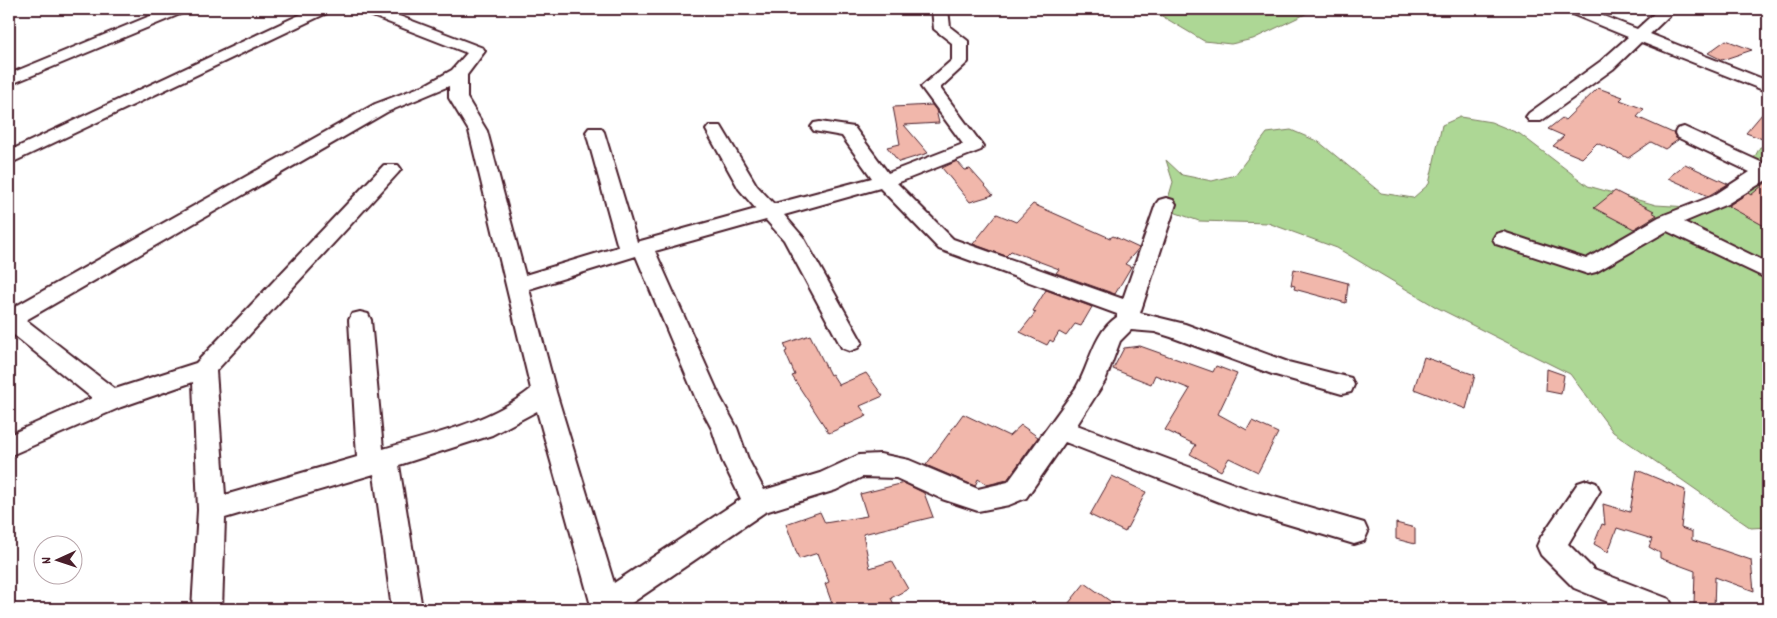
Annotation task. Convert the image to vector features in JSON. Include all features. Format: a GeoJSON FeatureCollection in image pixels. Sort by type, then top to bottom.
{"type":"FeatureCollection","features":[{"type":"Feature","properties":{"kind":"street"},"geometry":{"type":"LineString","coordinates":[[9,80],[180,9]]}},
{"type":"Feature","properties":{"kind":"street"},"geometry":{"type":"LineString","coordinates":[[9,158],[324,9]]}},
{"type":"Feature","properties":{"kind":"street"},"geometry":{"type":"LineString","coordinates":[[112,400],[9,319],[381,108],[430,90],[458,74],[477,51],[367,9]]}},
{"type":"Feature","properties":{"kind":"street"},"geometry":{"type":"LineString","coordinates":[[519,284],[636,249],[884,181],[974,146],[930,87],[960,62],[960,40],[942,28],[940,9]]}},
{"type":"Feature","properties":{"kind":"street"},"geometry":{"type":"LineString","coordinates":[[1572,9],[1768,87]]}},
{"type":"Feature","properties":{"kind":"street"},"geometry":{"type":"LineString","coordinates":[[1535,117],[1607,65],[1668,9]]}},
{"type":"Feature","properties":{"kind":"street"},"geometry":{"type":"LineString","coordinates":[[458,74],[458,98],[478,131],[502,230],[519,284],[544,392],[607,607],[756,503],[827,482],[859,466],[880,465],[900,468],[951,491],[978,500],[999,497],[1017,490],[1093,381],[1113,332],[1128,316],[1166,204]]}},
{"type":"Feature","properties":{"kind":"street"},"geometry":{"type":"LineString","coordinates":[[820,127],[848,131],[884,181],[946,244],[1138,321],[1162,326],[1252,355],[1280,368],[1342,384]]}},
{"type":"Feature","properties":{"kind":"street"},"geometry":{"type":"LineString","coordinates":[[715,130],[749,189],[792,236],[850,342]]}},
{"type":"Feature","properties":{"kind":"street"},"geometry":{"type":"LineString","coordinates":[[595,132],[610,189],[636,249],[708,399],[724,428],[735,460],[756,503]]}},
{"type":"Feature","properties":{"kind":"street"},"geometry":{"type":"LineString","coordinates":[[1684,133],[1767,171]]}},
{"type":"Feature","properties":{"kind":"street"},"geometry":{"type":"LineString","coordinates":[[9,446],[112,400],[204,369],[391,169]]}},
{"type":"Feature","properties":{"kind":"street"},"geometry":{"type":"LineString","coordinates":[[1503,239],[1588,267],[1666,222],[1720,200],[1767,171]]}},
{"type":"Feature","properties":{"kind":"street"},"geometry":{"type":"LineString","coordinates":[[1666,222],[1768,272]]}},
{"type":"Feature","properties":{"kind":"street"},"geometry":{"type":"LineString","coordinates":[[360,320],[378,462],[407,609]]}},
{"type":"Feature","properties":{"kind":"street"},"geometry":{"type":"LineString","coordinates":[[204,369],[212,510],[208,609]]}},
{"type":"Feature","properties":{"kind":"street"},"geometry":{"type":"LineString","coordinates":[[212,510],[378,462],[513,416],[529,406],[544,392]]}},
{"type":"Feature","properties":{"kind":"street"},"geometry":{"type":"LineString","coordinates":[[1059,430],[1247,501],[1354,532]]}},
{"type":"Feature","properties":{"kind":"street"},"geometry":{"type":"LineString","coordinates":[[1587,491],[1551,546],[1584,579],[1659,609]]}},
{"type":"Feature","properties":{"kind":"green space"},"geometry":{"type":"Polygon","coordinates":[[[1150,9],[1316,9],[1253,39],[1231,44],[1204,41],[1150,9]]]}},
{"type":"Feature","properties":{"kind":"green space"},"geometry":{"type":"Polygon","coordinates":[[[1460,117],[1491,122],[1520,134],[1588,186],[1656,205],[1689,207],[1734,196],[1760,147],[1768,147],[1768,527],[1751,528],[1613,432],[1570,374],[1436,307],[1337,248],[1268,223],[1199,221],[1165,209],[1173,182],[1166,160],[1182,175],[1212,181],[1235,175],[1267,133],[1291,130],[1319,142],[1381,193],[1413,198],[1429,184],[1442,125],[1460,117]]]}},
{"type":"Feature","properties":{"kind":"building"},"geometry":{"type":"Polygon","coordinates":[[[1726,40],[1752,50],[1722,60],[1708,53],[1726,40]]]}},
{"type":"Feature","properties":{"kind":"building"},"geometry":{"type":"Polygon","coordinates":[[[1598,88],[1623,97],[1620,100],[1644,109],[1637,117],[1673,133],[1678,140],[1665,149],[1651,142],[1628,158],[1597,143],[1582,158],[1553,146],[1564,136],[1548,129],[1562,118],[1565,120],[1598,88]]]}},
{"type":"Feature","properties":{"kind":"building"},"geometry":{"type":"Polygon","coordinates":[[[932,105],[936,110],[939,123],[904,125],[928,153],[899,162],[887,147],[900,144],[893,107],[932,105]]]}},
{"type":"Feature","properties":{"kind":"building"},"geometry":{"type":"Polygon","coordinates":[[[1768,107],[1768,141],[1746,133],[1768,107]]]}},
{"type":"Feature","properties":{"kind":"building"},"geometry":{"type":"Polygon","coordinates":[[[957,161],[965,170],[970,169],[993,195],[970,202],[942,168],[957,161]]]}},
{"type":"Feature","properties":{"kind":"building"},"geometry":{"type":"Polygon","coordinates":[[[1685,164],[1728,184],[1708,196],[1668,178],[1685,164]]]}},
{"type":"Feature","properties":{"kind":"building"},"geometry":{"type":"Polygon","coordinates":[[[1768,181],[1768,228],[1728,206],[1748,193],[1751,195],[1768,181]]]}},
{"type":"Feature","properties":{"kind":"building"},"geometry":{"type":"Polygon","coordinates":[[[1615,191],[1654,211],[1652,212],[1657,215],[1634,229],[1594,208],[1615,191]]]}},
{"type":"Feature","properties":{"kind":"building"},"geometry":{"type":"Polygon","coordinates":[[[1033,204],[1110,238],[1113,236],[1139,248],[1125,264],[1131,267],[1115,294],[1056,273],[1059,269],[1011,251],[1006,256],[973,244],[997,214],[1016,222],[1033,204]]]}},
{"type":"Feature","properties":{"kind":"building"},"geometry":{"type":"Polygon","coordinates":[[[1294,269],[1348,283],[1346,303],[1294,289],[1295,286],[1291,285],[1294,269]]]}},
{"type":"Feature","properties":{"kind":"building"},"geometry":{"type":"Polygon","coordinates":[[[1046,290],[1092,307],[1081,326],[1075,324],[1066,336],[1059,332],[1053,342],[1050,340],[1047,345],[1020,332],[1036,312],[1033,311],[1046,290]]]}},
{"type":"Feature","properties":{"kind":"building"},"geometry":{"type":"Polygon","coordinates":[[[810,335],[830,375],[832,374],[839,385],[866,373],[883,396],[860,406],[867,416],[847,425],[844,424],[845,426],[829,433],[792,376],[795,375],[785,352],[787,351],[784,344],[810,335]]]}},
{"type":"Feature","properties":{"kind":"building"},"geometry":{"type":"Polygon","coordinates":[[[1140,346],[1213,372],[1216,366],[1237,374],[1218,414],[1247,430],[1252,421],[1278,433],[1258,472],[1229,458],[1221,471],[1190,454],[1196,445],[1165,430],[1190,389],[1155,375],[1151,384],[1113,369],[1124,348],[1140,346]]]}},
{"type":"Feature","properties":{"kind":"building"},"geometry":{"type":"Polygon","coordinates":[[[1424,357],[1475,375],[1466,409],[1414,389],[1424,357]]]}},
{"type":"Feature","properties":{"kind":"building"},"geometry":{"type":"Polygon","coordinates":[[[1547,369],[1564,375],[1561,394],[1546,391],[1547,369]]]}},
{"type":"Feature","properties":{"kind":"building"},"geometry":{"type":"Polygon","coordinates":[[[963,414],[1009,436],[1021,425],[1038,437],[1007,480],[987,485],[978,479],[975,486],[926,465],[963,414]]]}},
{"type":"Feature","properties":{"kind":"building"},"geometry":{"type":"Polygon","coordinates":[[[1637,470],[1685,490],[1681,528],[1692,532],[1692,540],[1751,560],[1754,591],[1715,577],[1714,609],[1704,609],[1694,605],[1695,571],[1660,558],[1660,553],[1649,547],[1652,539],[1617,528],[1608,552],[1594,544],[1602,524],[1605,525],[1603,504],[1630,512],[1637,470]]]}},
{"type":"Feature","properties":{"kind":"building"},"geometry":{"type":"Polygon","coordinates":[[[1112,476],[1146,492],[1125,532],[1090,515],[1112,476]]]}},
{"type":"Feature","properties":{"kind":"building"},"geometry":{"type":"Polygon","coordinates":[[[904,483],[924,493],[933,517],[863,534],[870,568],[892,561],[908,589],[891,598],[896,609],[834,609],[825,584],[829,582],[818,553],[799,559],[786,524],[820,512],[825,523],[867,516],[860,494],[904,483]]]}},
{"type":"Feature","properties":{"kind":"building"},"geometry":{"type":"Polygon","coordinates":[[[1396,523],[1415,528],[1415,544],[1396,539],[1396,523]]]}},
{"type":"Feature","properties":{"kind":"building"},"geometry":{"type":"Polygon","coordinates":[[[1085,583],[1121,609],[1064,609],[1085,583]]]}}]}
